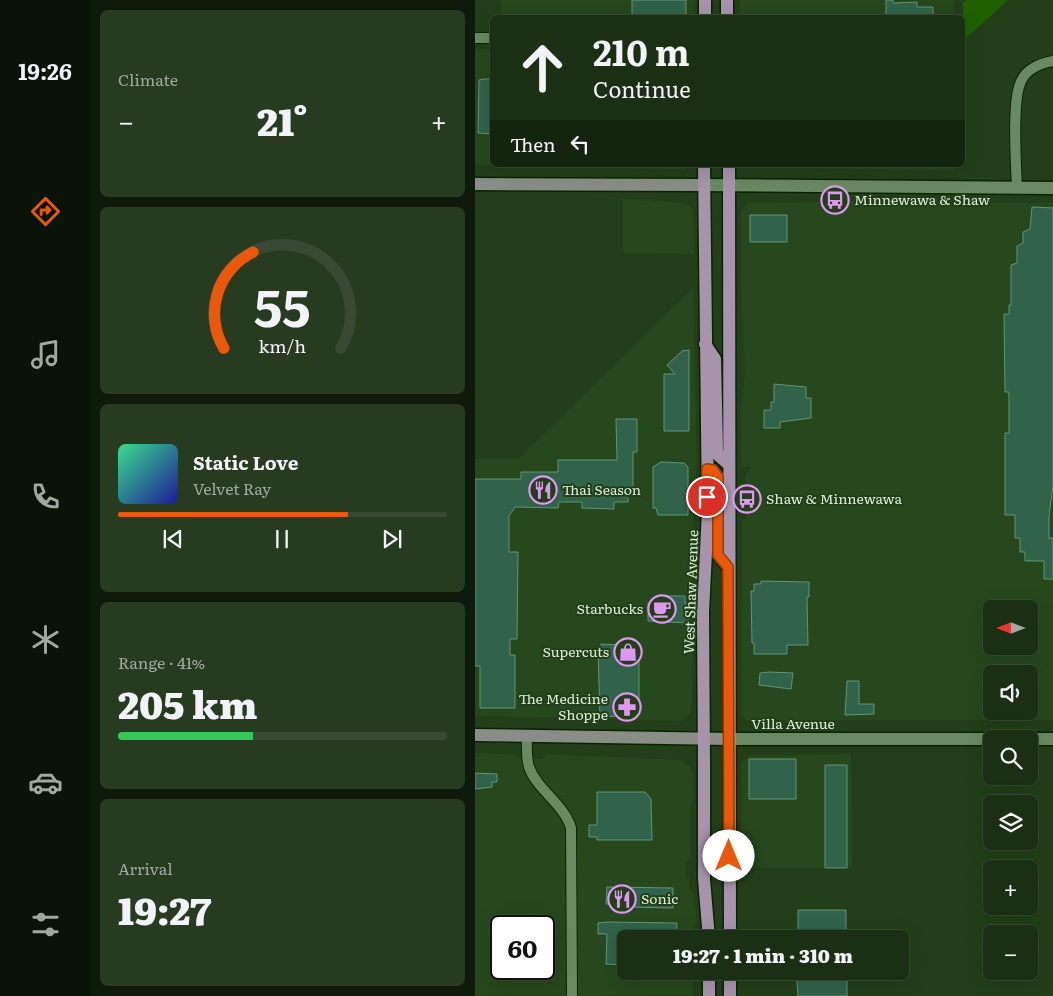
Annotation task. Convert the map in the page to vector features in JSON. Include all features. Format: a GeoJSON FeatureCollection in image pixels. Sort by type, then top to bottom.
{"type":"FeatureCollection","features":[{"type":"Feature","properties":{"kind":"main road"},"geometry":{"type":"LineString","coordinates":[[705,0],[705,15]]}},
{"type":"Feature","properties":{"kind":"main road"},"geometry":{"type":"LineString","coordinates":[[727,0],[727,15]]}},
{"type":"Feature","properties":{"kind":"main road","name":"West Shaw Avenue"},"geometry":{"type":"LineString","coordinates":[[704,167],[707,469],[707,524],[703,612],[704,879],[708,930]]}},
{"type":"Feature","properties":{"kind":"main road"},"geometry":{"type":"LineString","coordinates":[[729,167],[727,463],[729,930]]}},
{"type":"Feature","properties":{"kind":"main road"},"geometry":{"type":"LineString","coordinates":[[475,184],[704,185]]}},
{"type":"Feature","properties":{"kind":"main road"},"geometry":{"type":"LineString","coordinates":[[705,344],[715,359],[717,451],[719,456],[727,463]]}},
{"type":"Feature","properties":{"kind":"main road"},"geometry":{"type":"LineString","coordinates":[[707,469],[713,470],[718,477],[718,555],[728,567]]}},
{"type":"Feature","properties":{"kind":"main road","name":"Villa Avenue"},"geometry":{"type":"LineString","coordinates":[[475,735],[729,739]]}},
{"type":"Feature","properties":{"kind":"main road"},"geometry":{"type":"LineString","coordinates":[[709,980],[709,996]]}},
{"type":"Feature","properties":{"kind":"main road"},"geometry":{"type":"LineString","coordinates":[[730,980],[730,996]]}},
{"type":"Feature","properties":{"kind":"street"},"geometry":{"type":"LineString","coordinates":[[475,38],[490,38]]}},
{"type":"Feature","properties":{"kind":"street"},"geometry":{"type":"LineString","coordinates":[[1017,188],[1017,108],[1020,84],[1031,69],[1053,61]]}},
{"type":"Feature","properties":{"kind":"street"},"geometry":{"type":"LineString","coordinates":[[704,185],[1053,188]]}},
{"type":"Feature","properties":{"kind":"street"},"geometry":{"type":"LineString","coordinates":[[527,736],[527,757],[530,770],[567,819],[571,828],[572,996]]}},
{"type":"Feature","properties":{"kind":"street","name":"Villa Avenue"},"geometry":{"type":"LineString","coordinates":[[729,739],[983,739]]}},
{"type":"Feature","properties":{"kind":"street"},"geometry":{"type":"LineString","coordinates":[[1038,739],[1053,739]]}},
{"type":"Feature","properties":{"kind":"shaded area"},"geometry":{"type":"Polygon","coordinates":[[[501,0],[695,0],[695,15],[501,15],[501,0]]]}},
{"type":"Feature","properties":{"kind":"shaded area"},"geometry":{"type":"Polygon","coordinates":[[[740,0],[954,0],[954,15],[740,15],[740,0]]]}},
{"type":"Feature","properties":{"kind":"shaded area"},"geometry":{"type":"Polygon","coordinates":[[[475,49],[490,50],[490,165],[475,164],[475,49]]]}},
{"type":"Feature","properties":{"kind":"shaded area"},"geometry":{"type":"Polygon","coordinates":[[[586,167],[687,167],[685,170],[586,167]]]}},
{"type":"Feature","properties":{"kind":"shaded area"},"geometry":{"type":"Polygon","coordinates":[[[749,167],[954,167],[954,171],[749,167]]]}},
{"type":"Feature","properties":{"kind":"shaded area"},"geometry":{"type":"Polygon","coordinates":[[[623,199],[686,203],[693,211],[694,254],[623,253],[623,199]]]}},
{"type":"Feature","properties":{"kind":"shaded area"},"geometry":{"type":"Polygon","coordinates":[[[872,201],[1053,203],[1053,720],[1038,720],[1038,665],[983,665],[983,720],[747,720],[741,714],[742,519],[746,519],[746,475],[751,467],[741,466],[741,411],[745,375],[741,288],[741,211],[749,203],[872,201]]]}},
{"type":"Feature","properties":{"kind":"shaded area"},"geometry":{"type":"Polygon","coordinates":[[[693,288],[697,460],[692,533],[692,710],[682,721],[475,716],[475,459],[518,459],[693,288]]]}},
{"type":"Feature","properties":{"kind":"shaded area"},"geometry":{"type":"Polygon","coordinates":[[[475,753],[514,754],[519,759],[541,759],[546,754],[682,760],[692,770],[694,798],[690,808],[690,858],[686,863],[686,878],[689,878],[689,889],[694,894],[696,918],[694,930],[617,930],[617,980],[693,980],[693,995],[475,996],[475,753]]]}},
{"type":"Feature","properties":{"kind":"shaded area"},"geometry":{"type":"Polygon","coordinates":[[[851,754],[852,868],[741,868],[741,763],[749,756],[851,754]]]}},
{"type":"Feature","properties":{"kind":"green space"},"geometry":{"type":"Polygon","coordinates":[[[967,0],[1008,0],[967,37],[965,36],[963,2],[967,0]]]}},
{"type":"Feature","properties":{"kind":"building"},"geometry":{"type":"Polygon","coordinates":[[[632,0],[686,0],[686,15],[632,15],[632,0]]]}},
{"type":"Feature","properties":{"kind":"building"},"geometry":{"type":"Polygon","coordinates":[[[886,0],[893,0],[893,3],[917,2],[917,7],[933,7],[933,15],[886,15],[886,0]]]}},
{"type":"Feature","properties":{"kind":"building"},"geometry":{"type":"Polygon","coordinates":[[[490,79],[490,134],[478,133],[479,80],[490,79]]]}},
{"type":"Feature","properties":{"kind":"building"},"geometry":{"type":"Polygon","coordinates":[[[1032,207],[1053,208],[1053,486],[1049,515],[1049,538],[1053,538],[1053,579],[1044,579],[1044,561],[1025,561],[1025,552],[1020,552],[1020,538],[1015,538],[1015,515],[1005,515],[1005,433],[1009,433],[1009,392],[1005,392],[1004,314],[1009,314],[1009,305],[1011,305],[1011,265],[1017,263],[1017,246],[1023,243],[1023,232],[1030,229],[1032,207]]]}},
{"type":"Feature","properties":{"kind":"building"},"geometry":{"type":"Polygon","coordinates":[[[750,215],[787,215],[787,242],[750,242],[750,215]]]}},
{"type":"Feature","properties":{"kind":"building"},"geometry":{"type":"Polygon","coordinates":[[[689,350],[689,431],[664,431],[664,374],[675,374],[667,365],[682,351],[689,350]]]}},
{"type":"Feature","properties":{"kind":"building"},"geometry":{"type":"Polygon","coordinates":[[[774,384],[806,387],[806,398],[811,398],[811,418],[780,422],[780,428],[764,428],[764,410],[771,410],[771,402],[774,402],[774,384]]]}},
{"type":"Feature","properties":{"kind":"building"},"geometry":{"type":"Polygon","coordinates":[[[616,419],[637,419],[637,452],[633,452],[633,487],[628,487],[628,502],[614,502],[614,509],[582,508],[582,502],[559,502],[558,508],[515,507],[509,516],[509,552],[518,552],[517,639],[510,639],[510,655],[515,655],[515,708],[480,708],[480,666],[475,666],[475,479],[521,479],[521,472],[558,472],[558,460],[617,460],[616,419]]]}},
{"type":"Feature","properties":{"kind":"building"},"geometry":{"type":"Polygon","coordinates":[[[661,462],[684,463],[688,467],[688,515],[658,515],[656,508],[653,508],[653,467],[661,462]]]}},
{"type":"Feature","properties":{"kind":"building"},"geometry":{"type":"Polygon","coordinates":[[[761,581],[809,582],[809,597],[807,597],[808,645],[787,645],[787,654],[754,654],[751,591],[754,591],[754,584],[761,584],[761,581]]]}},
{"type":"Feature","properties":{"kind":"building"},"geometry":{"type":"Polygon","coordinates":[[[657,596],[685,596],[685,603],[689,603],[688,623],[648,621],[648,603],[657,603],[657,596]]]}},
{"type":"Feature","properties":{"kind":"building"},"geometry":{"type":"Polygon","coordinates":[[[601,644],[639,646],[639,704],[636,704],[636,715],[600,717],[598,651],[601,651],[601,644]]]}},
{"type":"Feature","properties":{"kind":"building"},"geometry":{"type":"Polygon","coordinates":[[[760,673],[793,673],[791,689],[759,685],[760,673]]]}},
{"type":"Feature","properties":{"kind":"building"},"geometry":{"type":"Polygon","coordinates":[[[847,681],[859,681],[859,704],[874,704],[874,714],[845,715],[847,681]]]}},
{"type":"Feature","properties":{"kind":"building"},"geometry":{"type":"Polygon","coordinates":[[[749,759],[796,759],[796,799],[749,799],[749,759]]]}},
{"type":"Feature","properties":{"kind":"building"},"geometry":{"type":"Polygon","coordinates":[[[825,765],[847,765],[847,868],[825,868],[825,765]]]}},
{"type":"Feature","properties":{"kind":"building"},"geometry":{"type":"Polygon","coordinates":[[[475,773],[497,774],[497,782],[492,782],[492,787],[475,789],[475,773]]]}},
{"type":"Feature","properties":{"kind":"building"},"geometry":{"type":"Polygon","coordinates":[[[597,792],[645,792],[651,799],[652,840],[597,840],[597,837],[589,837],[589,825],[597,825],[597,792]]]}},
{"type":"Feature","properties":{"kind":"building"},"geometry":{"type":"Polygon","coordinates":[[[607,887],[673,888],[673,908],[625,907],[625,904],[606,904],[607,887]]]}},
{"type":"Feature","properties":{"kind":"building"},"geometry":{"type":"Polygon","coordinates":[[[798,910],[846,910],[846,930],[798,930],[798,910]]]}},
{"type":"Feature","properties":{"kind":"building"},"geometry":{"type":"Polygon","coordinates":[[[598,923],[677,923],[677,930],[617,930],[617,965],[606,964],[607,934],[598,934],[598,923]]]}},
{"type":"Feature","properties":{"kind":"building"},"geometry":{"type":"Polygon","coordinates":[[[797,980],[847,980],[847,996],[798,996],[797,980]]]}},
{"type":"Feature","properties":{"kind":"place","name":"Minnewawa & Shaw"},"geometry":{"type":"Point","coordinates":[835,200]}},
{"type":"Feature","properties":{"kind":"place","name":"Thai Season"},"geometry":{"type":"Point","coordinates":[543,490]}},
{"type":"Feature","properties":{"kind":"place","name":"Shaw & Minnewawa"},"geometry":{"type":"Point","coordinates":[747,499]}},
{"type":"Feature","properties":{"kind":"place","name":"Starbucks"},"geometry":{"type":"Point","coordinates":[662,609]}},
{"type":"Feature","properties":{"kind":"place","name":"Supercuts"},"geometry":{"type":"Point","coordinates":[628,652]}},
{"type":"Feature","properties":{"kind":"place","name":"The Medicine Shoppe"},"geometry":{"type":"Point","coordinates":[627,707]}},
{"type":"Feature","properties":{"kind":"place","name":"Sonic"},"geometry":{"type":"Point","coordinates":[622,899]}},
{"type":"Feature","properties":{"kind":"route"},"geometry":{"type":"LineString","coordinates":[[707,497],[707,469],[717,472],[718,555],[728,567],[729,856]]}}]}
